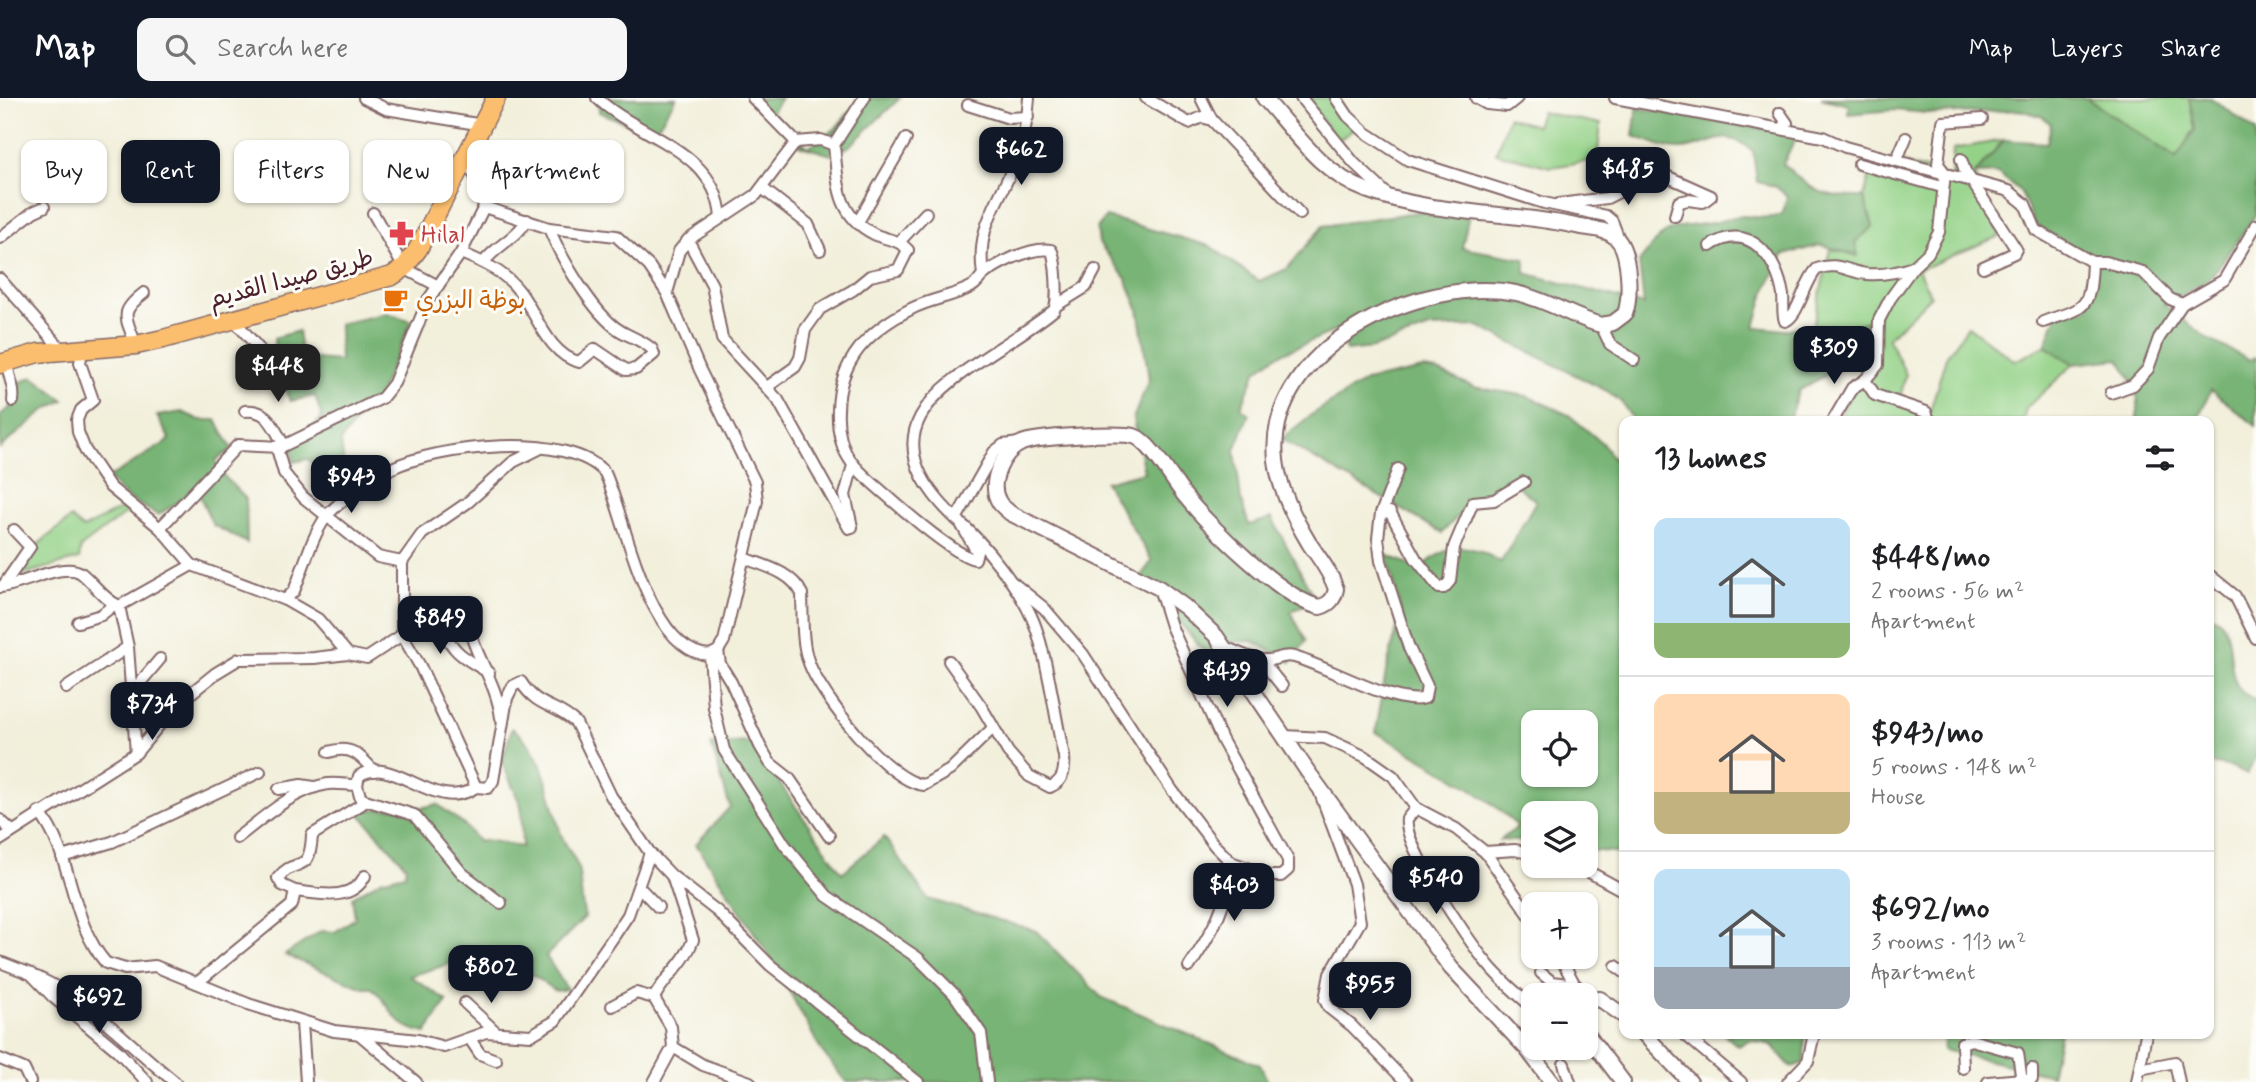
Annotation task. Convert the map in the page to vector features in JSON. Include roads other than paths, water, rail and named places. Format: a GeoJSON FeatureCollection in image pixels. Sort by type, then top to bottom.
{"type":"FeatureCollection","features":[{"type":"Feature","properties":{"kind":"highway","name":"طريق صيدا القديم"},"geometry":{"type":"LineString","coordinates":[[4,363],[63,351],[136,345],[382,280],[404,268],[418,249],[496,98]]}},
{"type":"Feature","properties":{"kind":"street"},"geometry":{"type":"LineString","coordinates":[[364,98],[386,109],[483,125]]}},
{"type":"Feature","properties":{"kind":"street"},"geometry":{"type":"LineString","coordinates":[[597,98],[628,123],[677,148],[693,162],[717,193],[721,218]]}},
{"type":"Feature","properties":{"kind":"street"},"geometry":{"type":"LineString","coordinates":[[752,98],[796,142]]}},
{"type":"Feature","properties":{"kind":"street"},"geometry":{"type":"LineString","coordinates":[[767,387],[794,367],[800,358],[805,330],[820,309],[853,290],[870,276],[898,270],[908,250],[899,242],[876,235],[843,207],[834,145],[864,98]]}},
{"type":"Feature","properties":{"kind":"street"},"geometry":{"type":"LineString","coordinates":[[983,275],[980,256],[985,223],[1013,167],[1028,117],[1029,98]]}},
{"type":"Feature","properties":{"kind":"street"},"geometry":{"type":"LineString","coordinates":[[1146,98],[1189,123],[1202,117],[1212,120]]}},
{"type":"Feature","properties":{"kind":"street"},"geometry":{"type":"LineString","coordinates":[[1201,98],[1212,120],[1300,214]]}},
{"type":"Feature","properties":{"kind":"street"},"geometry":{"type":"LineString","coordinates":[[1264,98],[1329,168],[1363,189],[1392,199],[1604,231],[1619,240]]}},
{"type":"Feature","properties":{"kind":"street"},"geometry":{"type":"LineString","coordinates":[[1301,98],[1354,163],[1392,199]]}},
{"type":"Feature","properties":{"kind":"street"},"geometry":{"type":"LineString","coordinates":[[958,520],[994,452],[1003,445],[1101,435],[1135,436],[1148,445],[1187,499],[1214,529],[1283,587],[1320,607],[1328,605],[1335,597],[1336,589],[1292,510],[1279,480],[1275,457],[1276,431],[1281,412],[1301,376],[1335,340],[1362,322],[1393,310],[1465,291],[1516,293],[1601,325],[1618,320],[1625,314],[1628,305],[1626,265],[1612,221],[1606,216],[1557,206],[1408,160],[1365,132],[1348,116],[1336,98]]}},
{"type":"Feature","properties":{"kind":"street"},"geometry":{"type":"LineString","coordinates":[[1476,98],[1487,104],[1507,106],[1517,98]]}},
{"type":"Feature","properties":{"kind":"street"},"geometry":{"type":"LineString","coordinates":[[1615,98],[1782,129],[2008,191],[2021,198],[2036,230],[2092,262],[2105,262],[2143,272],[2170,299],[2182,304]]}},
{"type":"Feature","properties":{"kind":"street"},"geometry":{"type":"LineString","coordinates":[[968,105],[1009,118],[1028,117]]}},
{"type":"Feature","properties":{"kind":"street"},"geometry":{"type":"LineString","coordinates":[[1780,113],[1787,123],[1782,129]]}},
{"type":"Feature","properties":{"kind":"street"},"geometry":{"type":"LineString","coordinates":[[1836,416],[1852,388],[1865,380],[1878,365],[1879,320],[1897,288],[1928,253],[1939,232],[1945,173],[1938,164],[1943,122],[1982,119]]}},
{"type":"Feature","properties":{"kind":"street"},"geometry":{"type":"LineString","coordinates":[[1897,159],[1906,138]]}},
{"type":"Feature","properties":{"kind":"street"},"geometry":{"type":"LineString","coordinates":[[858,222],[905,139]]}},
{"type":"Feature","properties":{"kind":"street"},"geometry":{"type":"LineString","coordinates":[[667,293],[679,251],[688,240],[762,188],[796,142],[821,140],[834,145]]}},
{"type":"Feature","properties":{"kind":"street"},"geometry":{"type":"LineString","coordinates":[[402,562],[378,557],[303,497],[284,473],[278,452],[283,446],[382,398],[394,383],[428,300],[461,253],[484,207],[479,183],[465,158]]}},
{"type":"Feature","properties":{"kind":"street"},"geometry":{"type":"LineString","coordinates":[[1961,159],[2016,249],[2014,253],[1983,267]]}},
{"type":"Feature","properties":{"kind":"street"},"geometry":{"type":"LineString","coordinates":[[1860,164],[1942,187]]}},
{"type":"Feature","properties":{"kind":"street"},"geometry":{"type":"LineString","coordinates":[[1557,206],[1620,194],[1656,175],[1664,175],[1711,196],[1703,202],[1683,200],[1675,216]]}},
{"type":"Feature","properties":{"kind":"street"},"geometry":{"type":"LineString","coordinates":[[762,188],[808,224],[820,250]]}},
{"type":"Feature","properties":{"kind":"street"},"geometry":{"type":"LineString","coordinates":[[0,238],[33,212],[44,207]]}},
{"type":"Feature","properties":{"kind":"street"},"geometry":{"type":"LineString","coordinates":[[484,207],[549,228],[616,236],[649,266],[667,293],[699,370],[755,482],[757,501],[744,558],[724,641],[714,653],[714,708],[724,750],[785,845],[827,896],[924,963],[959,1000],[983,1039],[983,1067],[987,1082]]}},
{"type":"Feature","properties":{"kind":"street"},"geometry":{"type":"LineString","coordinates":[[373,213],[404,268],[438,286]]}},
{"type":"Feature","properties":{"kind":"street"},"geometry":{"type":"LineString","coordinates":[[899,242],[926,213]]}},
{"type":"Feature","properties":{"kind":"street"},"geometry":{"type":"LineString","coordinates":[[484,262],[500,244],[522,229],[527,220]]}},
{"type":"Feature","properties":{"kind":"street"},"geometry":{"type":"LineString","coordinates":[[2112,393],[2133,385],[2148,369],[2159,338],[2182,304],[2224,280],[2256,225]]}},
{"type":"Feature","properties":{"kind":"street"},"geometry":{"type":"LineString","coordinates":[[461,253],[484,262],[519,291],[547,336],[565,357],[579,362],[595,349],[626,370],[636,369],[654,354],[652,349],[618,330],[604,316],[565,260],[549,228]]}},
{"type":"Feature","properties":{"kind":"street"},"geometry":{"type":"LineString","coordinates":[[1710,246],[1722,238],[1745,238],[1755,243],[1775,267],[1783,297],[1785,321],[1795,313],[1805,284],[1817,269],[1843,265],[1863,273],[1878,274],[1913,267]]}},
{"type":"Feature","properties":{"kind":"street"},"geometry":{"type":"LineString","coordinates":[[688,240],[712,285],[716,320],[722,340],[767,387],[787,414],[849,528],[853,526],[845,495],[853,465]]}},
{"type":"Feature","properties":{"kind":"street"},"geometry":{"type":"LineString","coordinates":[[958,520],[977,552],[975,559],[920,524],[853,465],[840,435],[837,420],[840,381],[847,364],[870,335],[914,307],[975,285],[983,275],[1033,252],[1051,250],[1056,256],[1057,305]]}},
{"type":"Feature","properties":{"kind":"street"},"geometry":{"type":"LineString","coordinates":[[2043,322],[2079,311],[2085,304],[2092,262]]}},
{"type":"Feature","properties":{"kind":"street"},"geometry":{"type":"LineString","coordinates":[[948,661],[1008,752],[1030,776],[1049,787],[1061,780],[1065,771],[1064,756],[1039,641],[1029,611],[958,520],[931,496],[920,475],[914,451],[918,422],[934,397],[948,383],[1086,287],[1096,270]]}},
{"type":"Feature","properties":{"kind":"street"},"geometry":{"type":"LineString","coordinates":[[0,279],[63,351]]}},
{"type":"Feature","properties":{"kind":"street"},"geometry":{"type":"LineString","coordinates":[[136,345],[125,314],[126,306],[144,293]]}},
{"type":"Feature","properties":{"kind":"street"},"geometry":{"type":"LineString","coordinates":[[234,320],[260,350]]}},
{"type":"Feature","properties":{"kind":"street"},"geometry":{"type":"LineString","coordinates":[[1601,325],[1610,344],[1634,360]]}},
{"type":"Feature","properties":{"kind":"street"},"geometry":{"type":"LineString","coordinates":[[82,351],[80,363],[93,400],[80,410],[77,419],[78,432],[85,450],[110,487],[160,528],[192,565],[285,600],[318,619],[348,654]]}},
{"type":"Feature","properties":{"kind":"street"},"geometry":{"type":"LineString","coordinates":[[4,363],[14,388],[13,401]]}},
{"type":"Feature","properties":{"kind":"street"},"geometry":{"type":"LineString","coordinates":[[1865,380],[1875,395],[1926,412],[1928,416]]}},
{"type":"Feature","properties":{"kind":"street"},"geometry":{"type":"LineString","coordinates":[[245,411],[257,410],[267,415],[283,446]]}},
{"type":"Feature","properties":{"kind":"street"},"geometry":{"type":"LineString","coordinates":[[1022,443],[1004,458],[999,469],[995,490],[999,502],[1010,513],[1042,531],[1159,588],[1185,607],[1227,648],[1317,784],[1451,968],[1527,1049],[1552,1082]]}},
{"type":"Feature","properties":{"kind":"street"},"geometry":{"type":"LineString","coordinates":[[160,528],[238,445],[283,446]]}},
{"type":"Feature","properties":{"kind":"street"},"geometry":{"type":"LineString","coordinates":[[285,600],[294,591],[326,516],[391,469],[477,446],[541,448],[574,453],[594,462],[605,473],[654,608],[687,650],[714,653]]}},
{"type":"Feature","properties":{"kind":"street"},"geometry":{"type":"LineString","coordinates":[[476,787],[420,666],[402,635],[402,562],[422,534],[467,503],[513,462],[541,448]]}},
{"type":"Feature","properties":{"kind":"street"},"geometry":{"type":"LineString","coordinates":[[1227,648],[1261,660],[1281,656],[1296,657],[1352,682],[1414,700],[1425,698],[1427,686],[1409,648],[1381,561],[1378,538],[1382,511],[1398,469]]}},
{"type":"Feature","properties":{"kind":"street"},"geometry":{"type":"LineString","coordinates":[[1382,511],[1390,512],[1427,575],[1439,588],[1444,588],[1450,581],[1454,547],[1473,502],[1494,500],[1524,482]]}},
{"type":"Feature","properties":{"kind":"street"},"geometry":{"type":"LineString","coordinates":[[1,587],[30,547],[14,530]]}},
{"type":"Feature","properties":{"kind":"street"},"geometry":{"type":"LineString","coordinates":[[744,558],[789,576],[797,584],[802,594],[808,662],[820,685],[859,736],[905,779],[924,785],[941,777],[993,728]]}},
{"type":"Feature","properties":{"kind":"street"},"geometry":{"type":"LineString","coordinates":[[78,622],[101,615],[192,565]]}},
{"type":"Feature","properties":{"kind":"street"},"geometry":{"type":"LineString","coordinates":[[1,587],[17,586],[47,572],[78,571],[117,605],[128,647],[136,753]]}},
{"type":"Feature","properties":{"kind":"street"},"geometry":{"type":"LineString","coordinates":[[1005,577],[1044,608],[1083,654],[1188,814],[1231,862],[1275,877],[1285,873],[1289,865],[1285,852],[1222,740],[1171,626],[1159,588]]}},
{"type":"Feature","properties":{"kind":"street"},"geometry":{"type":"LineString","coordinates":[[2214,579],[2235,596],[2256,638]]}},
{"type":"Feature","properties":{"kind":"street"},"geometry":{"type":"LineString","coordinates":[[403,608],[410,606],[421,609],[437,619],[456,651],[489,673]]}},
{"type":"Feature","properties":{"kind":"street"},"geometry":{"type":"LineString","coordinates":[[468,624],[474,647],[489,673],[496,694],[502,728]]}},
{"type":"Feature","properties":{"kind":"street"},"geometry":{"type":"LineString","coordinates":[[0,840],[136,753],[185,697],[215,673],[239,660],[314,658],[348,654],[367,658],[402,635]]}},
{"type":"Feature","properties":{"kind":"street"},"geometry":{"type":"LineString","coordinates":[[66,688],[128,647]]}},
{"type":"Feature","properties":{"kind":"street"},"geometry":{"type":"LineString","coordinates":[[714,653],[770,763],[789,778],[829,836]]}},
{"type":"Feature","properties":{"kind":"street"},"geometry":{"type":"LineString","coordinates":[[132,691],[160,660]]}},
{"type":"Feature","properties":{"kind":"street"},"geometry":{"type":"LineString","coordinates":[[1261,660],[1282,686]]}},
{"type":"Feature","properties":{"kind":"street"},"geometry":{"type":"LineString","coordinates":[[365,876],[356,888],[340,895],[295,891],[282,885],[278,878],[308,859],[312,852],[312,835],[362,804],[356,785],[359,776],[374,771],[390,773],[451,796],[467,793],[476,787],[488,788],[493,780],[509,691],[517,682],[521,682],[531,697],[568,715],[576,723],[611,796],[649,853],[672,876],[718,912],[770,965],[918,1082]]}},
{"type":"Feature","properties":{"kind":"street"},"geometry":{"type":"LineString","coordinates":[[1284,736],[1314,735],[1366,757],[1393,776],[1416,808],[1463,834],[1485,852],[1521,903]]}},
{"type":"Feature","properties":{"kind":"street"},"geometry":{"type":"LineString","coordinates":[[329,752],[350,749],[374,771]]}},
{"type":"Feature","properties":{"kind":"street"},"geometry":{"type":"LineString","coordinates":[[62,857],[112,842],[260,772]]}},
{"type":"Feature","properties":{"kind":"street"},"geometry":{"type":"LineString","coordinates":[[237,838],[282,804],[317,788],[330,783],[356,785]]}},
{"type":"Feature","properties":{"kind":"street"},"geometry":{"type":"LineString","coordinates":[[1317,784],[1354,884],[1360,922],[1330,974],[1325,1000],[1329,1008],[1352,1026],[1406,1082]]}},
{"type":"Feature","properties":{"kind":"street"},"geometry":{"type":"LineString","coordinates":[[279,789],[301,785],[317,788]]}},
{"type":"Feature","properties":{"kind":"street"},"geometry":{"type":"LineString","coordinates":[[362,799],[414,815],[462,873],[500,903]]}},
{"type":"Feature","properties":{"kind":"street"},"geometry":{"type":"LineString","coordinates":[[1416,808],[1407,819],[1407,833],[1435,885],[1486,962],[1521,996]]}},
{"type":"Feature","properties":{"kind":"street"},"geometry":{"type":"LineString","coordinates":[[39,813],[50,825],[76,906],[106,963],[125,969],[155,966],[302,1023],[359,1034],[418,1040],[444,1048],[495,1031],[517,1036],[531,1035],[555,1021],[628,915],[649,853]]}},
{"type":"Feature","properties":{"kind":"street"},"geometry":{"type":"LineString","coordinates":[[0,820],[12,831]]}},
{"type":"Feature","properties":{"kind":"street"},"geometry":{"type":"LineString","coordinates":[[1485,852],[1521,851]]}},
{"type":"Feature","properties":{"kind":"street"},"geometry":{"type":"LineString","coordinates":[[1189,967],[1221,915],[1228,891],[1231,862]]}},
{"type":"Feature","properties":{"kind":"street"},"geometry":{"type":"LineString","coordinates":[[654,998],[658,989],[676,971],[693,940],[672,876]]}},
{"type":"Feature","properties":{"kind":"street"},"geometry":{"type":"LineString","coordinates":[[1598,877],[1619,888]]}},
{"type":"Feature","properties":{"kind":"street"},"geometry":{"type":"LineString","coordinates":[[639,887],[658,907]]}},
{"type":"Feature","properties":{"kind":"street"},"geometry":{"type":"LineString","coordinates":[[197,983],[292,905],[295,891]]}},
{"type":"Feature","properties":{"kind":"street"},"geometry":{"type":"LineString","coordinates":[[0,962],[60,987],[104,1020],[175,1082]]}},
{"type":"Feature","properties":{"kind":"street"},"geometry":{"type":"LineString","coordinates":[[1541,973],[1555,983]]}},
{"type":"Feature","properties":{"kind":"street"},"geometry":{"type":"LineString","coordinates":[[31,974],[118,1051],[147,1082]]}},
{"type":"Feature","properties":{"kind":"street"},"geometry":{"type":"LineString","coordinates":[[612,1006],[636,993],[654,998],[671,1027],[673,1047],[654,1082]]}},
{"type":"Feature","properties":{"kind":"street"},"geometry":{"type":"LineString","coordinates":[[1598,999],[1619,1012]]}},
{"type":"Feature","properties":{"kind":"street"},"geometry":{"type":"LineString","coordinates":[[466,1003],[495,1031]]}},
{"type":"Feature","properties":{"kind":"street"},"geometry":{"type":"LineString","coordinates":[[302,1023],[306,1082]]}},
{"type":"Feature","properties":{"kind":"street"},"geometry":{"type":"LineString","coordinates":[[359,1034],[416,1082]]}},
{"type":"Feature","properties":{"kind":"street"},"geometry":{"type":"LineString","coordinates":[[470,1039],[480,1054],[496,1060]]}},
{"type":"Feature","properties":{"kind":"street"},"geometry":{"type":"LineString","coordinates":[[1649,1039],[1690,1082]]}},
{"type":"Feature","properties":{"kind":"street"},"geometry":{"type":"LineString","coordinates":[[1689,1039],[1713,1064],[1741,1082]]}},
{"type":"Feature","properties":{"kind":"street"},"geometry":{"type":"LineString","coordinates":[[1788,1082],[1808,1061],[1813,1039]]}},
{"type":"Feature","properties":{"kind":"street"},"geometry":{"type":"LineString","coordinates":[[2137,1082],[2145,1039]]}},
{"type":"Feature","properties":{"kind":"street"},"geometry":{"type":"LineString","coordinates":[[1963,1068],[1962,1043],[1971,1040],[2018,1053],[2022,1081]]}},
{"type":"Feature","properties":{"kind":"street"},"geometry":{"type":"LineString","coordinates":[[673,1047],[703,1065],[750,1082]]}},
{"type":"Feature","properties":{"kind":"street"},"geometry":{"type":"LineString","coordinates":[[1598,1051],[1623,1082]]}},
{"type":"Feature","properties":{"kind":"street"},"geometry":{"type":"LineString","coordinates":[[0,1059],[24,1069],[30,1082]]}},
{"type":"Feature","properties":{"kind":"street"},"geometry":{"type":"LineString","coordinates":[[2140,1069],[2175,1062],[2179,1082]]}},
{"type":"Feature","properties":{"kind":"street"},"geometry":{"type":"LineString","coordinates":[[1564,1065],[1570,1082]]}},
{"type":"Feature","properties":{"kind":"street"},"geometry":{"type":"LineString","coordinates":[[1988,1082],[2032,1079],[2032,1069]]}},
{"type":"Feature","properties":{"kind":"place","name":"Hilal"},"geometry":{"type":"Point","coordinates":[401,234]}},
{"type":"Feature","properties":{"kind":"place","name":"بوظة البزري"},"geometry":{"type":"Point","coordinates":[396,300]}}]}
